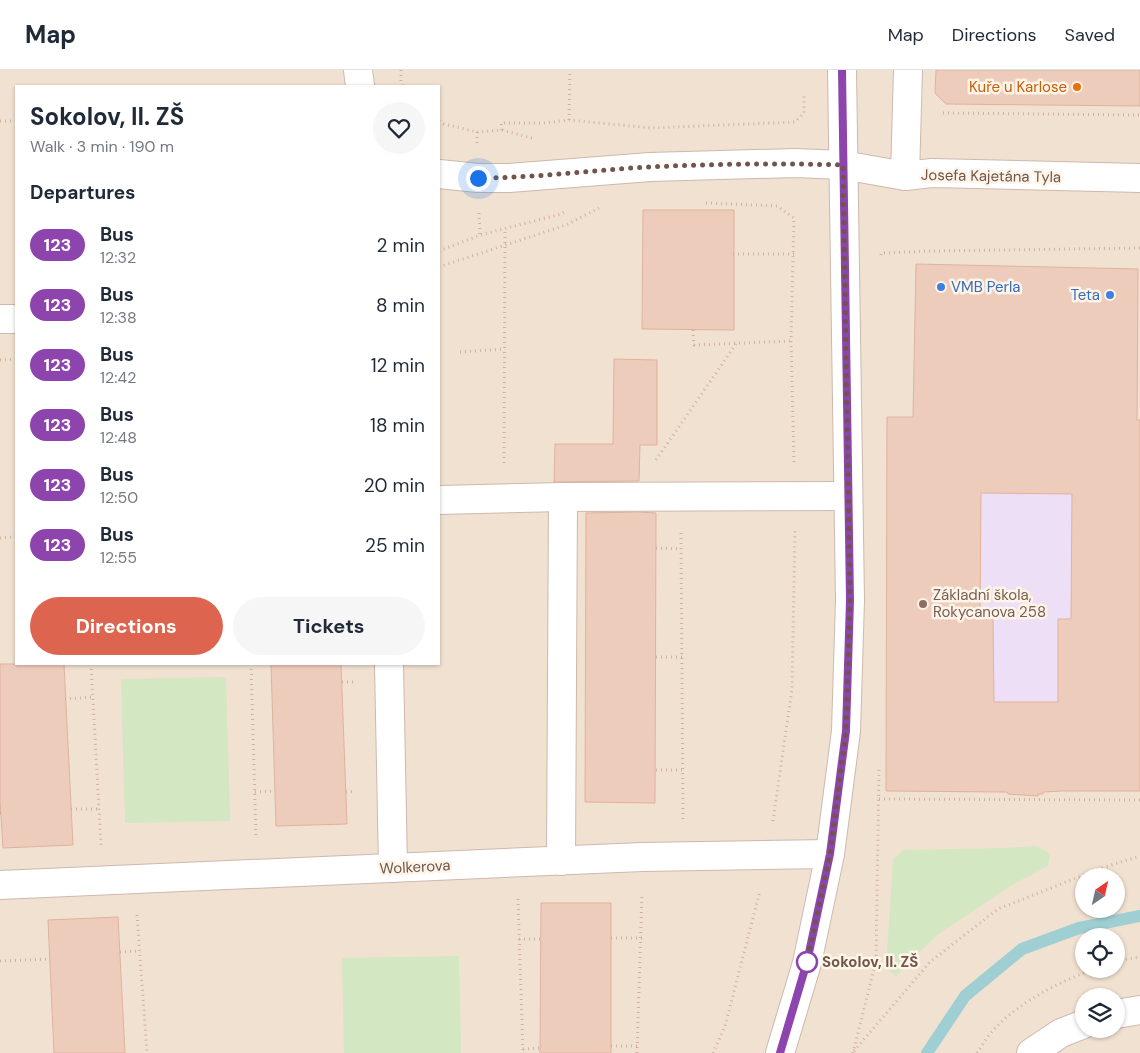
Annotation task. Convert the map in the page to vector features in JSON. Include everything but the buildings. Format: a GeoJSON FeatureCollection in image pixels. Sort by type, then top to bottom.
{"type":"FeatureCollection","features":[{"type":"Feature","properties":{"kind":"street"},"geometry":{"type":"LineString","coordinates":[[358,70],[360,85]]}},
{"type":"Feature","properties":{"kind":"street"},"geometry":{"type":"LineString","coordinates":[[780,1053],[807,962],[830,854],[846,731],[850,600],[842,70]]}},
{"type":"Feature","properties":{"kind":"street"},"geometry":{"type":"LineString","coordinates":[[905,176],[908,70]]}},
{"type":"Feature","properties":{"kind":"street","name":"Josefa Kajetána Tyla"},"geometry":{"type":"LineString","coordinates":[[440,174],[478,178],[509,178],[650,167],[795,163],[843,165],[905,176],[932,173],[1140,178]]}},
{"type":"Feature","properties":{"kind":"street"},"geometry":{"type":"LineString","coordinates":[[0,319],[15,318]]}},
{"type":"Feature","properties":{"kind":"street"},"geometry":{"type":"LineString","coordinates":[[440,500],[848,496]]}},
{"type":"Feature","properties":{"kind":"street"},"geometry":{"type":"LineString","coordinates":[[561,861],[563,498]]}},
{"type":"Feature","properties":{"kind":"street"},"geometry":{"type":"LineString","coordinates":[[389,665],[393,868]]}},
{"type":"Feature","properties":{"kind":"street","name":"Wolkerova"},"geometry":{"type":"LineString","coordinates":[[0,886],[642,857],[830,854]]}},
{"type":"Feature","properties":{"kind":"street"},"geometry":{"type":"LineString","coordinates":[[1125,1012],[1140,1010]]}},
{"type":"Feature","properties":{"kind":"street"},"geometry":{"type":"LineString","coordinates":[[1031,1053],[1061,1033],[1075,1028]]}},
{"type":"Feature","properties":{"kind":"path"},"geometry":{"type":"LineString","coordinates":[[401,70],[402,85]]}},
{"type":"Feature","properties":{"kind":"path"},"geometry":{"type":"LineString","coordinates":[[569,120],[570,70]]}},
{"type":"Feature","properties":{"kind":"path"},"geometry":{"type":"LineString","coordinates":[[440,121],[444,124],[477,132],[502,130],[501,123],[544,123],[569,120],[651,128],[795,122],[804,113]]}},
{"type":"Feature","properties":{"kind":"path"},"geometry":{"type":"LineString","coordinates":[[906,113],[1140,115]]}},
{"type":"Feature","properties":{"kind":"path"},"geometry":{"type":"LineString","coordinates":[[0,121],[15,121]]}},
{"type":"Feature","properties":{"kind":"path"},"geometry":{"type":"LineString","coordinates":[[701,203],[777,206],[794,218],[791,341],[796,497],[792,689],[769,855],[725,1026],[713,1053]]}},
{"type":"Feature","properties":{"kind":"path"},"geometry":{"type":"LineString","coordinates":[[440,267],[566,224],[601,206]]}},
{"type":"Feature","properties":{"kind":"path"},"geometry":{"type":"LineString","coordinates":[[440,251],[480,235],[561,214]]}},
{"type":"Feature","properties":{"kind":"path"},"geometry":{"type":"LineString","coordinates":[[504,499],[505,229]]}},
{"type":"Feature","properties":{"kind":"path"},"geometry":{"type":"LineString","coordinates":[[881,253],[933,250],[1140,248]]}},
{"type":"Feature","properties":{"kind":"path"},"geometry":{"type":"LineString","coordinates":[[733,254],[794,254]]}},
{"type":"Feature","properties":{"kind":"path"},"geometry":{"type":"LineString","coordinates":[[693,330],[694,345],[791,341]]}},
{"type":"Feature","properties":{"kind":"path"},"geometry":{"type":"LineString","coordinates":[[653,498],[656,460],[736,344]]}},
{"type":"Feature","properties":{"kind":"path"},"geometry":{"type":"LineString","coordinates":[[460,352],[505,349]]}},
{"type":"Feature","properties":{"kind":"path"},"geometry":{"type":"LineString","coordinates":[[0,360],[15,359]]}},
{"type":"Feature","properties":{"kind":"path"},"geometry":{"type":"LineString","coordinates":[[681,497],[683,856]]}},
{"type":"Feature","properties":{"kind":"path"},"geometry":{"type":"LineString","coordinates":[[0,538],[14,537]]}},
{"type":"Feature","properties":{"kind":"path"},"geometry":{"type":"LineString","coordinates":[[656,548],[681,549]]}},
{"type":"Feature","properties":{"kind":"path"},"geometry":{"type":"LineString","coordinates":[[656,657],[682,657]]}},
{"type":"Feature","properties":{"kind":"path"},"geometry":{"type":"LineString","coordinates":[[91,665],[98,809],[104,881]]}},
{"type":"Feature","properties":{"kind":"path"},"geometry":{"type":"LineString","coordinates":[[251,665],[258,874]]}},
{"type":"Feature","properties":{"kind":"path"},"geometry":{"type":"LineString","coordinates":[[65,700],[93,697]]}},
{"type":"Feature","properties":{"kind":"path"},"geometry":{"type":"LineString","coordinates":[[656,770],[683,770]]}},
{"type":"Feature","properties":{"kind":"path"},"geometry":{"type":"LineString","coordinates":[[255,792],[275,791]]}},
{"type":"Feature","properties":{"kind":"path"},"geometry":{"type":"LineString","coordinates":[[879,799],[1140,800]]}},
{"type":"Feature","properties":{"kind":"path"},"geometry":{"type":"LineString","coordinates":[[71,809],[98,809]]}},
{"type":"Feature","properties":{"kind":"path"},"geometry":{"type":"LineString","coordinates":[[853,1053],[930,962],[998,909],[1140,856]]}},
{"type":"Feature","properties":{"kind":"path"},"geometry":{"type":"LineString","coordinates":[[637,1053],[642,938],[642,857]]}},
{"type":"Feature","properties":{"kind":"path"},"geometry":{"type":"LineString","coordinates":[[516,863],[523,1051],[540,1048]]}},
{"type":"Feature","properties":{"kind":"path"},"geometry":{"type":"LineString","coordinates":[[134,880],[147,1053]]}},
{"type":"Feature","properties":{"kind":"path"},"geometry":{"type":"LineString","coordinates":[[611,938],[642,938]]}},
{"type":"Feature","properties":{"kind":"path"},"geometry":{"type":"LineString","coordinates":[[519,939],[540,939]]}},
{"type":"Feature","properties":{"kind":"path"},"geometry":{"type":"LineString","coordinates":[[120,952],[139,951]]}},
{"type":"Feature","properties":{"kind":"path"},"geometry":{"type":"LineString","coordinates":[[1125,960],[1140,957]]}},
{"type":"Feature","properties":{"kind":"path"},"geometry":{"type":"LineString","coordinates":[[0,961],[50,959]]}},
{"type":"Feature","properties":{"kind":"path"},"geometry":{"type":"LineString","coordinates":[[976,1053],[990,1034],[1017,1008],[1075,978]]}},
{"type":"Feature","properties":{"kind":"path"},"geometry":{"type":"LineString","coordinates":[[611,1046],[637,1046]]}},
{"type":"Feature","properties":{"kind":"shaded area"},"geometry":{"type":"Polygon","coordinates":[[[0,70],[1140,70],[1140,1053],[0,1053],[0,70]]]}},
{"type":"Feature","properties":{"kind":"shaded area","name":"Základní škola, Rokycanova 258"},"geometry":{"type":"Polygon","coordinates":[[[887,417],[1140,421],[1140,790],[886,782],[887,417]]]}},
{"type":"Feature","properties":{"kind":"green space"},"geometry":{"type":"Polygon","coordinates":[[[226,677],[230,821],[125,823],[121,679],[226,677]]]}},
{"type":"Feature","properties":{"kind":"green space"},"geometry":{"type":"Polygon","coordinates":[[[1037,846],[1050,854],[1048,866],[1010,886],[937,935],[896,976],[886,968],[893,860],[903,850],[1037,846]]]}},
{"type":"Feature","properties":{"kind":"green space"},"geometry":{"type":"Polygon","coordinates":[[[459,956],[461,1053],[344,1053],[342,958],[459,956]]]}},
{"type":"Feature","properties":{"kind":"waterway"},"geometry":{"type":"LineString","coordinates":[[927,1053],[965,996],[1022,949],[1079,928],[1140,916]]}},
{"type":"Feature","properties":{"kind":"bus line","name":"123"},"geometry":{"type":"LineString","coordinates":[[780,1053],[807,962],[830,854],[846,731],[850,600],[842,70]]}},
{"type":"Feature","properties":{"kind":"place","name":"Kuře u Karlose"},"geometry":{"type":"Point","coordinates":[1077,87]}},
{"type":"Feature","properties":{"kind":"place","name":"VMB Perla"},"geometry":{"type":"Point","coordinates":[941,287]}},
{"type":"Feature","properties":{"kind":"place","name":"Teta"},"geometry":{"type":"Point","coordinates":[1110,295]}},
{"type":"Feature","properties":{"kind":"place","name":"Základní škola, Rokycanova 258"},"geometry":{"type":"Point","coordinates":[923,604]}},
{"type":"Feature","properties":{"kind":"place","name":"Sokolov, II. ZŠ"},"geometry":{"type":"Point","coordinates":[807,962]}},
{"type":"Feature","properties":{"kind":"route"},"geometry":{"type":"LineString","coordinates":[[478,178],[509,178],[650,167],[795,163],[843,165],[850,600],[846,731],[830,854],[807,962]]}}]}
